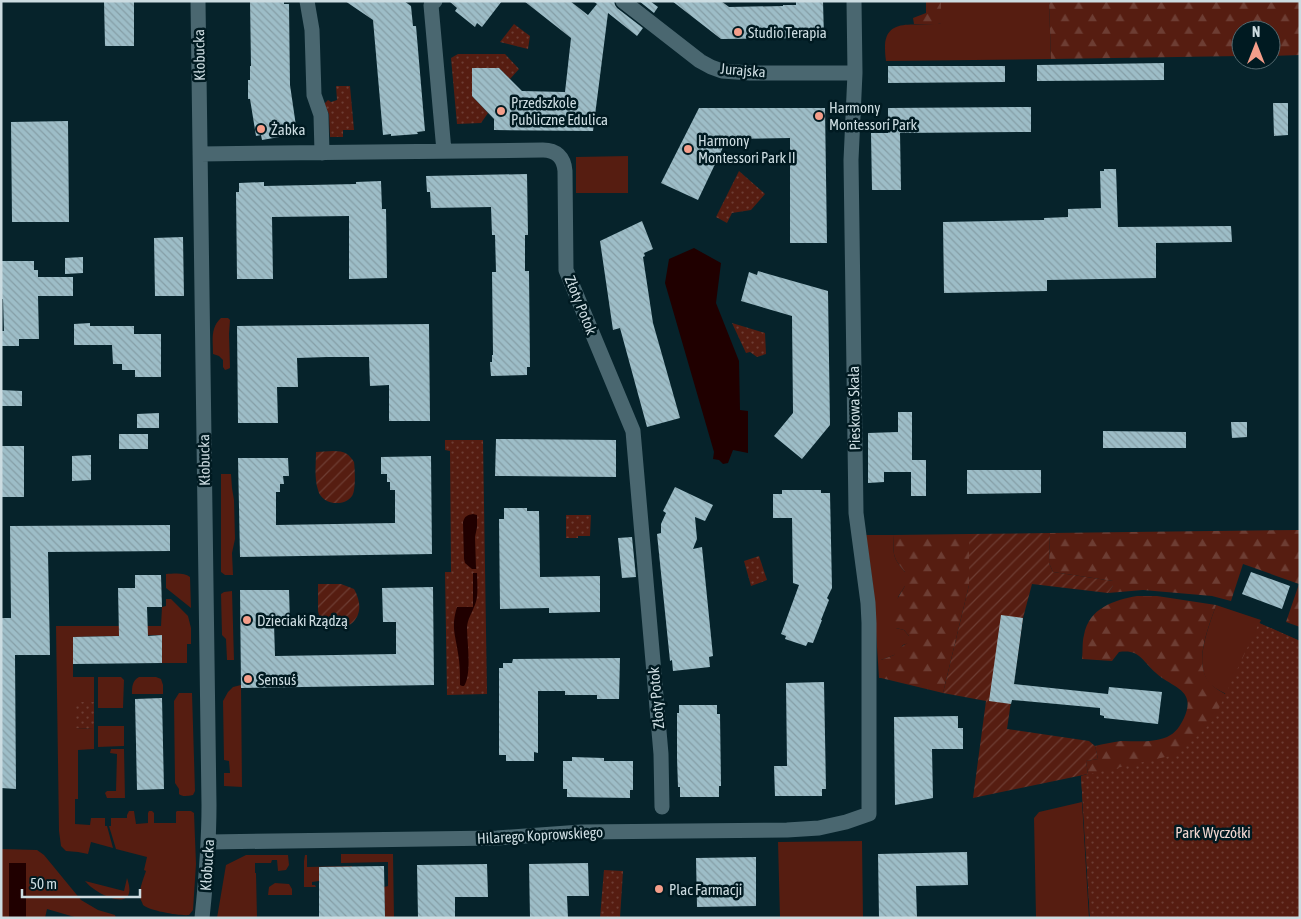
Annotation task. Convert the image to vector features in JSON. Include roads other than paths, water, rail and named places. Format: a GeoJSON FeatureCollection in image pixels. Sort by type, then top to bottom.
{"type":"FeatureCollection","features":[{"type":"Feature","properties":{"kind":"street","name":"Kłobucka"},"geometry":{"type":"LineString","coordinates":[[198,1],[209,805],[209,842],[202,918]]}},
{"type":"Feature","properties":{"kind":"street"},"geometry":{"type":"LineString","coordinates":[[307,1],[312,30],[314,95],[321,115],[322,153]]}},
{"type":"Feature","properties":{"kind":"street"},"geometry":{"type":"LineString","coordinates":[[435,1],[431,6],[444,151]]}},
{"type":"Feature","properties":{"kind":"street","name":"Jurajska"},"geometry":{"type":"LineString","coordinates":[[623,1],[700,61],[722,71],[750,73],[855,72]]}},
{"type":"Feature","properties":{"kind":"street","name":"Pieskowa Skała"},"geometry":{"type":"LineString","coordinates":[[854,1],[855,72],[852,169],[856,513],[869,623],[869,814]]}},
{"type":"Feature","properties":{"kind":"street","name":"Złoty Potok"},"geometry":{"type":"LineString","coordinates":[[200,154],[549,150],[559,156],[565,165],[566,270],[633,431],[661,754],[662,807]]}},
{"type":"Feature","properties":{"kind":"street","name":"Hilarego Koprowskiego"},"geometry":{"type":"LineString","coordinates":[[209,842],[497,838],[581,832],[787,830],[819,828],[846,822],[869,814]]}},
{"type":"Feature","properties":{"kind":"place","name":"Studio Terapia"},"geometry":{"type":"Point","coordinates":[738,32]}},
{"type":"Feature","properties":{"kind":"place","name":"Przedszkole Publiczne Edulica"},"geometry":{"type":"Point","coordinates":[501,111]}},
{"type":"Feature","properties":{"kind":"place","name":"Harmony Montessori Park"},"geometry":{"type":"Point","coordinates":[819,116]}},
{"type":"Feature","properties":{"kind":"place","name":"Żabka"},"geometry":{"type":"Point","coordinates":[261,129]}},
{"type":"Feature","properties":{"kind":"place","name":"Harmony Montessori Park II"},"geometry":{"type":"Point","coordinates":[688,149]}},
{"type":"Feature","properties":{"kind":"place","name":"Dzieciaki Rządzą"},"geometry":{"type":"Point","coordinates":[247,620]}},
{"type":"Feature","properties":{"kind":"place","name":"Sensuś"},"geometry":{"type":"Point","coordinates":[248,679]}},
{"type":"Feature","properties":{"kind":"place","name":"Plac Farmacji"},"geometry":{"type":"Point","coordinates":[659,889]}},
{"type":"Feature","properties":{"kind":"park label","name":"Park Wyczółki"},"geometry":{"type":"Point","coordinates":[1213,832]}}]}
